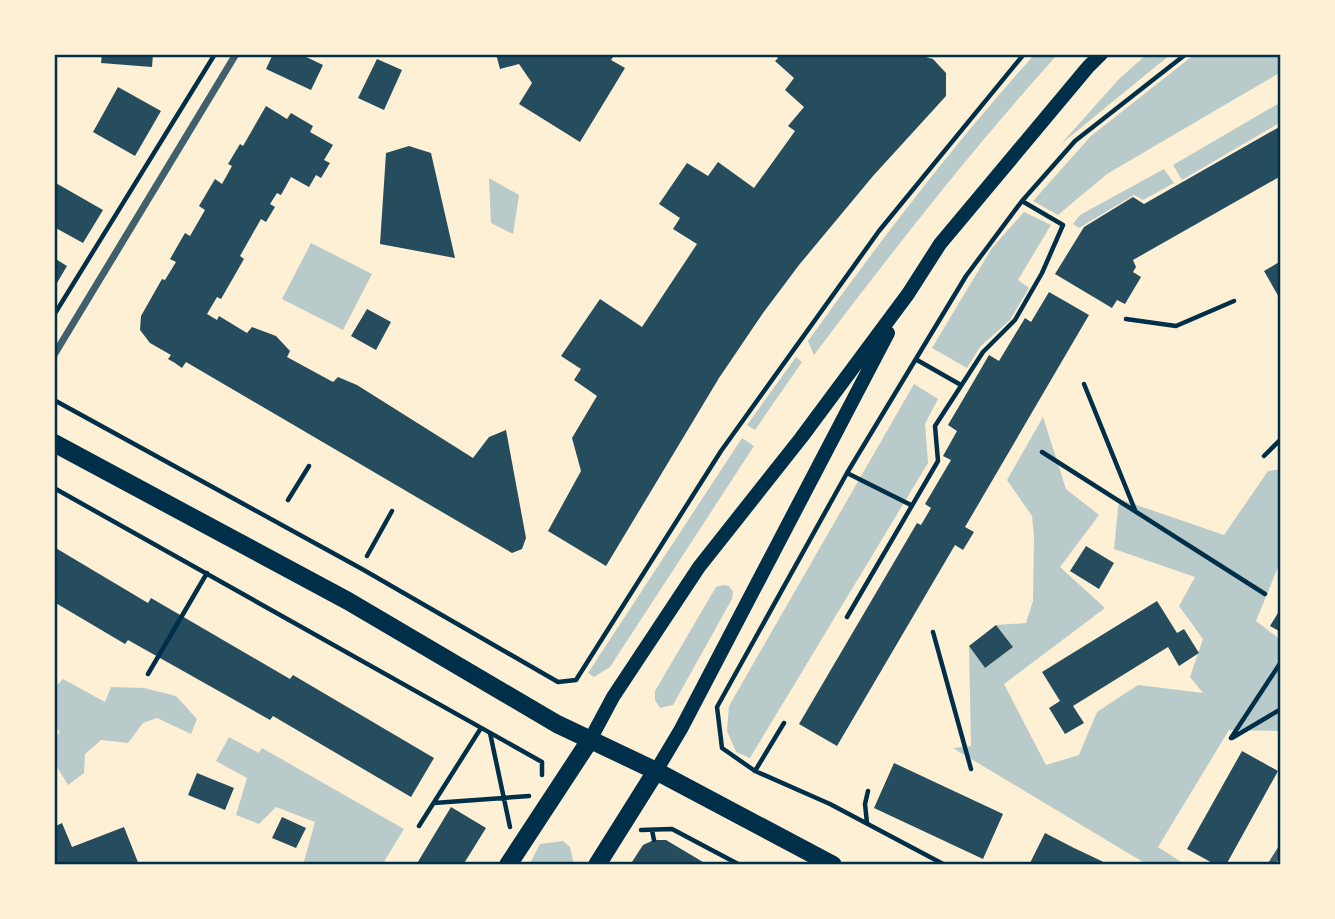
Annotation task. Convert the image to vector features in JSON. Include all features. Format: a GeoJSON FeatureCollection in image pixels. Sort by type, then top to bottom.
{"type":"FeatureCollection","features":[{"type":"Feature","properties":{"kind":"main road"},"geometry":{"type":"LineString","coordinates":[[508,865],[699,567],[801,438],[908,294],[940,244],[1101,54]]}},
{"type":"Feature","properties":{"kind":"main road"},"geometry":{"type":"LineString","coordinates":[[597,865],[681,729],[908,294]]}},
{"type":"Feature","properties":{"kind":"main road"},"geometry":{"type":"LineString","coordinates":[[54,443],[348,601],[557,724],[656,771],[833,865]]}},
{"type":"Feature","properties":{"kind":"street"},"geometry":{"type":"LineString","coordinates":[[54,355],[236,54]]}},
{"type":"Feature","properties":{"kind":"street"},"geometry":{"type":"LineString","coordinates":[[1270,865],[1281,849]]}},
{"type":"Feature","properties":{"kind":"path"},"geometry":{"type":"LineString","coordinates":[[54,315],[215,54]]}},
{"type":"Feature","properties":{"kind":"path"},"geometry":{"type":"LineString","coordinates":[[54,400],[362,569],[558,681],[576,680],[729,440],[879,230],[1024,54]]}},
{"type":"Feature","properties":{"kind":"path"},"geometry":{"type":"LineString","coordinates":[[945,865],[831,804],[755,771],[722,748],[717,707],[847,473],[966,276],[1021,201],[1075,141],[1186,54]]}},
{"type":"Feature","properties":{"kind":"path"},"geometry":{"type":"LineString","coordinates":[[847,617],[938,461],[935,426],[983,352],[1015,320],[1042,273],[1063,225],[1021,201]]}},
{"type":"Feature","properties":{"kind":"path"},"geometry":{"type":"LineString","coordinates":[[1126,319],[1176,326],[1234,301]]}},
{"type":"Feature","properties":{"kind":"path"},"geometry":{"type":"LineString","coordinates":[[917,360],[961,385]]}},
{"type":"Feature","properties":{"kind":"path"},"geometry":{"type":"LineString","coordinates":[[1084,384],[1136,512]]}},
{"type":"Feature","properties":{"kind":"path"},"geometry":{"type":"LineString","coordinates":[[1264,456],[1281,439]]}},
{"type":"Feature","properties":{"kind":"path"},"geometry":{"type":"LineString","coordinates":[[1042,452],[1265,594]]}},
{"type":"Feature","properties":{"kind":"path"},"geometry":{"type":"LineString","coordinates":[[288,500],[309,466]]}},
{"type":"Feature","properties":{"kind":"path"},"geometry":{"type":"LineString","coordinates":[[847,473],[911,505]]}},
{"type":"Feature","properties":{"kind":"path"},"geometry":{"type":"LineString","coordinates":[[54,488],[542,762]]}},
{"type":"Feature","properties":{"kind":"path"},"geometry":{"type":"LineString","coordinates":[[368,556],[392,511]]}},
{"type":"Feature","properties":{"kind":"path"},"geometry":{"type":"LineString","coordinates":[[148,674],[207,573]]}},
{"type":"Feature","properties":{"kind":"path"},"geometry":{"type":"LineString","coordinates":[[933,632],[971,769]]}},
{"type":"Feature","properties":{"kind":"path"},"geometry":{"type":"LineString","coordinates":[[1281,663],[1231,738],[1281,709]]}},
{"type":"Feature","properties":{"kind":"path"},"geometry":{"type":"LineString","coordinates":[[755,771],[784,723]]}},
{"type":"Feature","properties":{"kind":"path"},"geometry":{"type":"LineString","coordinates":[[419,826],[481,727]]}},
{"type":"Feature","properties":{"kind":"path"},"geometry":{"type":"LineString","coordinates":[[490,733],[510,827]]}},
{"type":"Feature","properties":{"kind":"path"},"geometry":{"type":"LineString","coordinates":[[867,824],[865,804],[868,791]]}},
{"type":"Feature","properties":{"kind":"path"},"geometry":{"type":"LineString","coordinates":[[433,803],[529,796]]}},
{"type":"Feature","properties":{"kind":"path"},"geometry":{"type":"LineString","coordinates":[[639,830],[672,829],[740,865]]}},
{"type":"Feature","properties":{"kind":"path"},"geometry":{"type":"LineString","coordinates":[[652,830],[654,839]]}},
{"type":"Feature","properties":{"kind":"shaded area"},"geometry":{"type":"Polygon","coordinates":[[[1035,54],[1058,54],[933,202],[814,355],[808,341],[835,304],[946,158],[1035,54]]]}},
{"type":"Feature","properties":{"kind":"shaded area"},"geometry":{"type":"Polygon","coordinates":[[[1147,54],[1171,54],[1061,144],[1118,80],[1147,54]]]}},
{"type":"Feature","properties":{"kind":"shaded area"},"geometry":{"type":"Polygon","coordinates":[[[1195,54],[1278,54],[1281,58],[1281,72],[1107,174],[1058,215],[1033,201],[1091,136],[1195,54]]]}},
{"type":"Feature","properties":{"kind":"shaded area"},"geometry":{"type":"Polygon","coordinates":[[[1281,102],[1281,122],[1182,180],[1173,165],[1281,102]]]}},
{"type":"Feature","properties":{"kind":"shaded area"},"geometry":{"type":"Polygon","coordinates":[[[1164,169],[1174,183],[1143,200],[1134,195],[1079,228],[1073,224],[1080,215],[1164,169]]]}},
{"type":"Feature","properties":{"kind":"shaded area"},"geometry":{"type":"Polygon","coordinates":[[[489,178],[519,195],[513,234],[491,223],[489,178]]]}},
{"type":"Feature","properties":{"kind":"shaded area"},"geometry":{"type":"Polygon","coordinates":[[[1024,212],[1051,225],[1018,280],[1029,288],[1010,320],[980,347],[967,368],[932,348],[992,248],[1024,212]]]}},
{"type":"Feature","properties":{"kind":"shaded area"},"geometry":{"type":"Polygon","coordinates":[[[311,243],[372,274],[343,330],[282,299],[311,243]]]}},
{"type":"Feature","properties":{"kind":"shaded area"},"geometry":{"type":"Polygon","coordinates":[[[796,357],[802,362],[755,430],[747,425],[796,357]]]}},
{"type":"Feature","properties":{"kind":"shaded area"},"geometry":{"type":"Polygon","coordinates":[[[914,384],[938,399],[925,424],[928,463],[750,758],[736,752],[727,731],[729,706],[914,384]]]}},
{"type":"Feature","properties":{"kind":"shaded area"},"geometry":{"type":"Polygon","coordinates":[[[1043,417],[1066,489],[1099,515],[1060,567],[1105,608],[1004,684],[1046,765],[1079,755],[1097,712],[1138,685],[1203,693],[1190,677],[1203,639],[1179,606],[1195,577],[1114,549],[1119,499],[1224,535],[1268,471],[1281,469],[1281,560],[1256,621],[1281,640],[1281,731],[1229,730],[1158,847],[1186,865],[1148,865],[953,748],[971,746],[969,646],[985,668],[1013,647],[996,625],[1026,623],[1033,601],[1032,516],[1007,480],[1043,417]]]}},
{"type":"Feature","properties":{"kind":"shaded area"},"geometry":{"type":"Polygon","coordinates":[[[742,438],[754,446],[610,667],[594,677],[588,673],[742,438]]]}},
{"type":"Feature","properties":{"kind":"shaded area"},"geometry":{"type":"Polygon","coordinates":[[[729,586],[733,592],[732,599],[673,705],[660,708],[655,700],[655,691],[716,587],[729,586]]]}},
{"type":"Feature","properties":{"kind":"shaded area"},"geometry":{"type":"Polygon","coordinates":[[[63,679],[105,702],[111,687],[144,688],[176,696],[197,719],[191,734],[157,718],[143,723],[128,743],[101,740],[85,754],[84,773],[68,785],[54,762],[54,738],[60,732],[54,725],[54,688],[63,679]]]}},
{"type":"Feature","properties":{"kind":"shaded area"},"geometry":{"type":"Polygon","coordinates":[[[229,737],[259,753],[262,748],[404,829],[382,865],[303,865],[315,822],[276,807],[259,824],[236,815],[247,778],[216,761],[229,737]]]}},
{"type":"Feature","properties":{"kind":"shaded area"},"geometry":{"type":"Polygon","coordinates":[[[563,841],[570,847],[574,865],[529,865],[540,844],[563,841]]]}},
{"type":"Feature","properties":{"kind":"building"},"geometry":{"type":"Polygon","coordinates":[[[102,54],[153,54],[152,67],[101,63],[102,54]]]}},
{"type":"Feature","properties":{"kind":"building"},"geometry":{"type":"Polygon","coordinates":[[[273,54],[300,54],[323,65],[311,90],[266,69],[273,54]]]}},
{"type":"Feature","properties":{"kind":"building"},"geometry":{"type":"Polygon","coordinates":[[[496,54],[615,54],[611,60],[625,68],[580,142],[519,104],[532,83],[519,64],[500,69],[496,54]]]}},
{"type":"Feature","properties":{"kind":"building"},"geometry":{"type":"Polygon","coordinates":[[[774,54],[929,54],[926,57],[933,59],[946,73],[946,96],[873,176],[763,313],[719,378],[606,566],[548,531],[581,471],[572,438],[597,396],[574,380],[581,369],[561,356],[600,299],[642,327],[697,244],[673,229],[680,218],[659,204],[687,163],[708,176],[718,162],[754,188],[795,131],[788,126],[804,107],[785,90],[794,78],[775,61],[778,58],[774,54]]]}},
{"type":"Feature","properties":{"kind":"building"},"geometry":{"type":"Polygon","coordinates":[[[377,59],[402,70],[384,110],[358,98],[377,59]]]}},
{"type":"Feature","properties":{"kind":"building"},"geometry":{"type":"Polygon","coordinates":[[[118,87],[161,111],[135,156],[93,132],[118,87]]]}},
{"type":"Feature","properties":{"kind":"building"},"geometry":{"type":"Polygon","coordinates":[[[266,106],[287,119],[291,113],[313,126],[310,132],[333,145],[324,160],[330,163],[321,178],[316,175],[309,187],[291,177],[281,195],[277,193],[270,204],[275,207],[266,222],[261,219],[240,256],[244,259],[221,299],[217,297],[207,314],[217,320],[219,316],[247,333],[252,327],[276,336],[290,351],[287,357],[333,382],[338,377],[357,385],[473,458],[489,437],[506,430],[526,538],[522,549],[512,553],[186,362],[182,368],[168,359],[171,355],[150,343],[140,330],[141,316],[162,279],[165,280],[176,262],[170,259],[185,233],[190,236],[205,210],[199,206],[215,179],[222,184],[232,166],[228,164],[240,144],[243,146],[266,106]]]}},
{"type":"Feature","properties":{"kind":"building"},"geometry":{"type":"Polygon","coordinates":[[[1281,126],[1281,176],[1133,260],[1136,267],[1133,272],[1141,277],[1125,304],[1117,300],[1112,308],[1055,274],[1084,227],[1133,197],[1144,204],[1281,126]]]}},
{"type":"Feature","properties":{"kind":"building"},"geometry":{"type":"Polygon","coordinates":[[[409,146],[431,153],[455,258],[380,244],[386,153],[409,146]]]}},
{"type":"Feature","properties":{"kind":"building"},"geometry":{"type":"Polygon","coordinates":[[[54,182],[103,210],[83,243],[54,227],[54,182]]]}},
{"type":"Feature","properties":{"kind":"building"},"geometry":{"type":"Polygon","coordinates":[[[54,258],[67,266],[54,288],[54,258]]]}},
{"type":"Feature","properties":{"kind":"building"},"geometry":{"type":"Polygon","coordinates":[[[1281,261],[1281,301],[1264,271],[1281,261]]]}},
{"type":"Feature","properties":{"kind":"building"},"geometry":{"type":"Polygon","coordinates":[[[1049,292],[1089,315],[965,527],[974,532],[963,550],[955,545],[837,746],[799,724],[917,523],[921,525],[931,508],[925,504],[951,460],[943,456],[957,431],[948,425],[989,355],[999,361],[1025,318],[1031,322],[1049,292]]]}},
{"type":"Feature","properties":{"kind":"building"},"geometry":{"type":"Polygon","coordinates":[[[367,309],[391,322],[376,350],[351,336],[367,309]]]}},
{"type":"Feature","properties":{"kind":"building"},"geometry":{"type":"Polygon","coordinates":[[[1086,546],[1114,563],[1099,589],[1070,571],[1086,546]]]}},
{"type":"Feature","properties":{"kind":"building"},"geometry":{"type":"Polygon","coordinates":[[[54,547],[148,603],[151,598],[290,679],[293,675],[434,758],[411,797],[273,716],[270,720],[128,640],[125,644],[54,602],[54,547]]]}},
{"type":"Feature","properties":{"kind":"building"},"geometry":{"type":"Polygon","coordinates":[[[1157,601],[1177,633],[1184,629],[1199,653],[1179,666],[1168,647],[1073,706],[1084,723],[1065,734],[1049,708],[1060,701],[1042,672],[1157,601]]]}},
{"type":"Feature","properties":{"kind":"building"},"geometry":{"type":"Polygon","coordinates":[[[1281,608],[1281,632],[1270,626],[1281,608]]]}},
{"type":"Feature","properties":{"kind":"building"},"geometry":{"type":"Polygon","coordinates":[[[996,625],[1013,647],[985,668],[969,646],[996,625]]]}},
{"type":"Feature","properties":{"kind":"building"},"geometry":{"type":"Polygon","coordinates":[[[1242,751],[1278,771],[1226,865],[1216,865],[1187,849],[1242,751]]]}},
{"type":"Feature","properties":{"kind":"building"},"geometry":{"type":"Polygon","coordinates":[[[894,763],[1003,814],[983,859],[874,808],[894,763]]]}},
{"type":"Feature","properties":{"kind":"building"},"geometry":{"type":"Polygon","coordinates":[[[197,773],[234,788],[225,810],[188,795],[197,773]]]}},
{"type":"Feature","properties":{"kind":"building"},"geometry":{"type":"Polygon","coordinates":[[[451,807],[486,828],[463,865],[416,865],[451,807]]]}},
{"type":"Feature","properties":{"kind":"building"},"geometry":{"type":"Polygon","coordinates":[[[282,817],[306,828],[296,848],[272,838],[282,817]]]}},
{"type":"Feature","properties":{"kind":"building"},"geometry":{"type":"Polygon","coordinates":[[[62,823],[72,847],[124,827],[139,865],[54,865],[54,827],[62,823]]]}},
{"type":"Feature","properties":{"kind":"building"},"geometry":{"type":"Polygon","coordinates":[[[1045,833],[1074,848],[1110,865],[1029,865],[1045,833]]]}},
{"type":"Feature","properties":{"kind":"building"},"geometry":{"type":"Polygon","coordinates":[[[654,840],[666,840],[708,865],[630,865],[643,845],[654,840]]]}}]}
